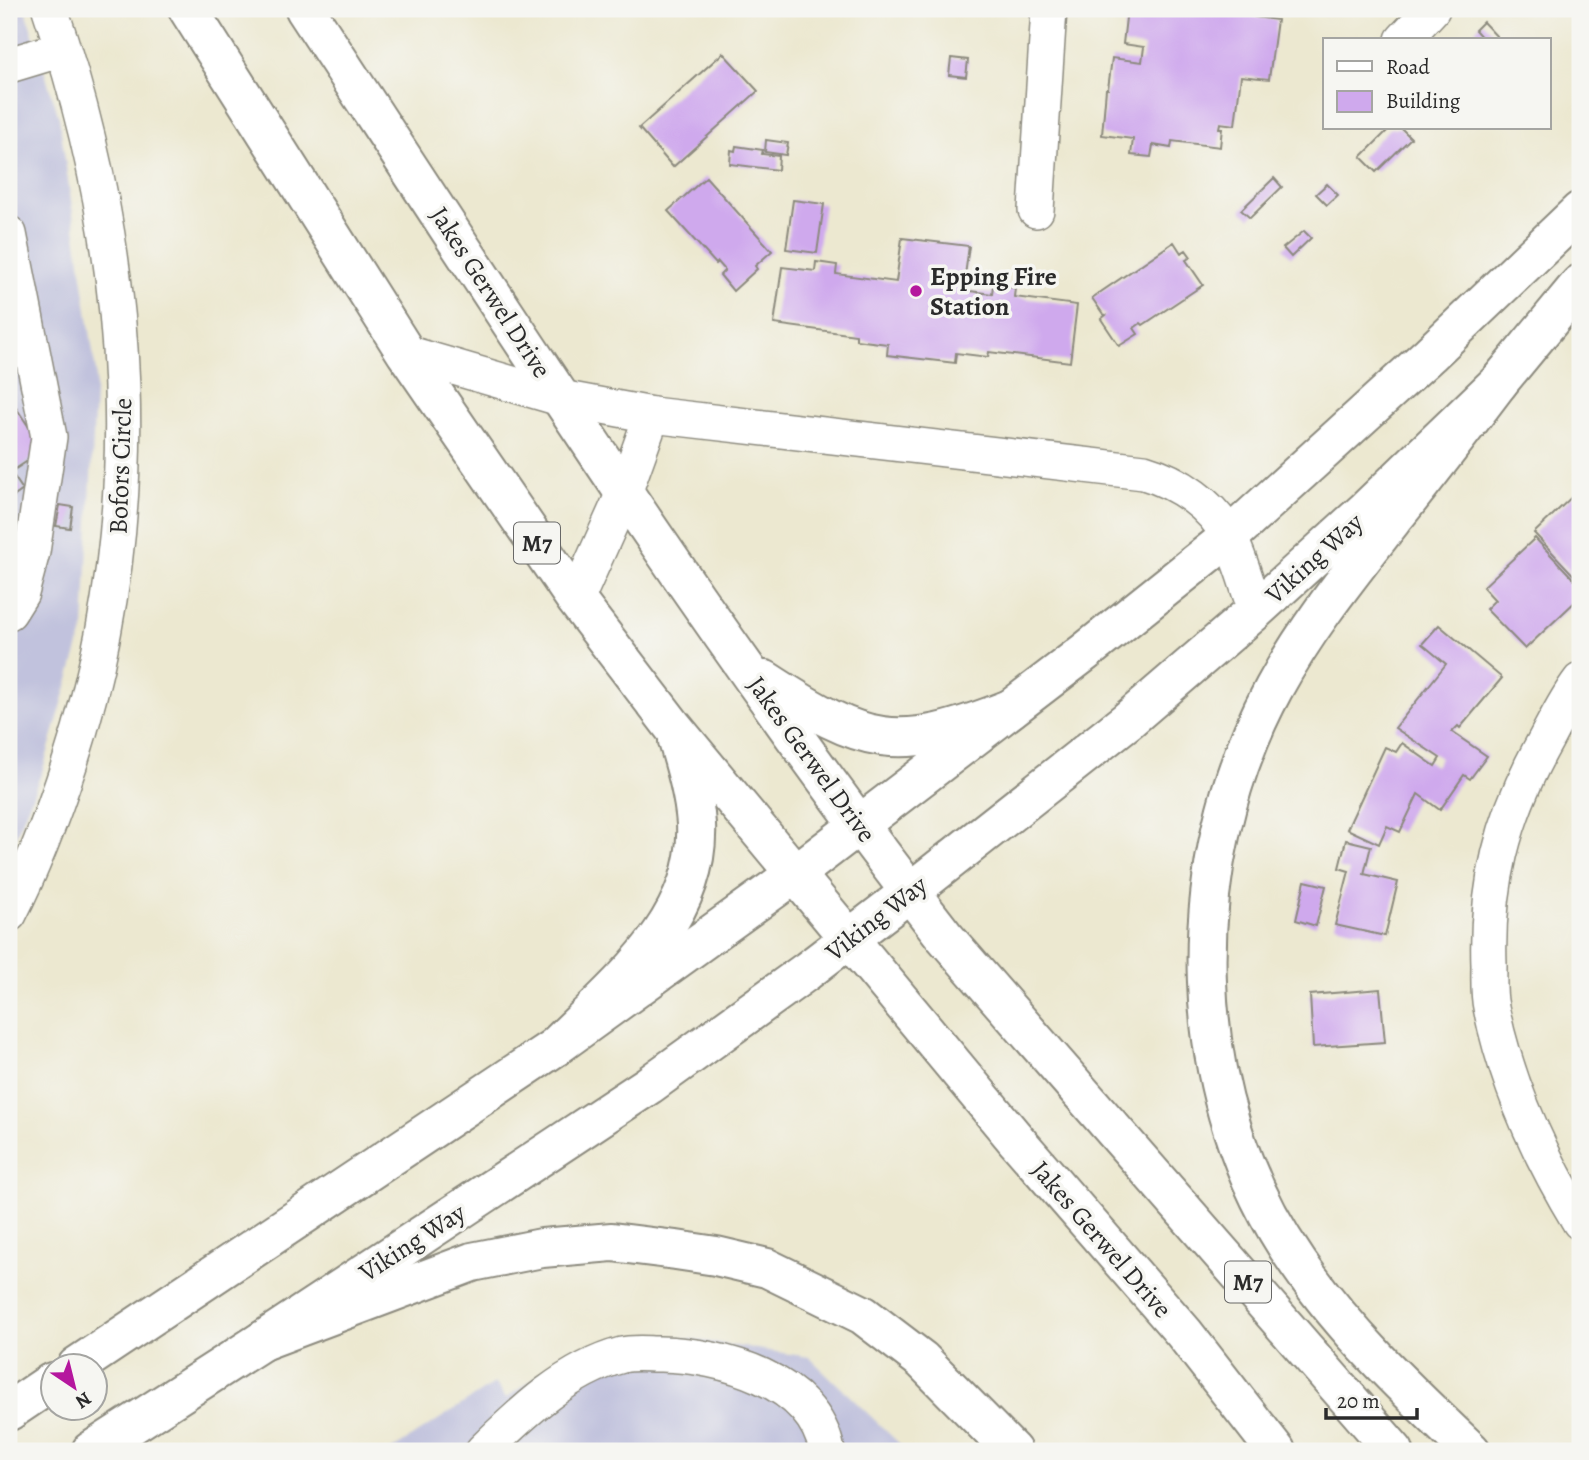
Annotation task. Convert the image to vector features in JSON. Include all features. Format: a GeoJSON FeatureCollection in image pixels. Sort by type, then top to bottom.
{"type":"FeatureCollection","features":[{"type":"Feature","properties":{"kind":"main road","name":"Jakes Gerwel Drive"},"geometry":{"type":"LineString","coordinates":[[188,9],[407,353],[576,600],[674,728],[1017,1141],[1184,1333],[1276,1451]]}},
{"type":"Feature","properties":{"kind":"main road","name":"Jakes Gerwel Drive"},"geometry":{"type":"LineString","coordinates":[[305,9],[624,493],[745,668],[859,825],[944,936],[1394,1451]]}},
{"type":"Feature","properties":{"kind":"main road"},"geometry":{"type":"LineString","coordinates":[[98,1352],[555,1047],[795,874],[1010,709],[1229,537],[1430,354],[1580,211]]}},
{"type":"Feature","properties":{"kind":"main road","name":"Viking Way"},"geometry":{"type":"LineString","coordinates":[[91,1451],[649,1086],[910,892],[1127,720],[1256,610],[1367,509],[1499,382],[1580,284]]}},
{"type":"Feature","properties":{"kind":"main road"},"geometry":{"type":"LineString","coordinates":[[1471,1451],[1374,1356],[1324,1298],[1297,1262],[1258,1193],[1236,1139],[1217,1062],[1207,980],[1208,907],[1223,813],[1245,748],[1273,689],[1313,623],[1499,382]]}},
{"type":"Feature","properties":{"kind":"main road"},"geometry":{"type":"LineString","coordinates":[[745,668],[822,716],[870,735],[912,738],[943,733],[1010,709]]}},
{"type":"Feature","properties":{"kind":"main road"},"geometry":{"type":"LineString","coordinates":[[555,1047],[643,956],[670,921],[688,886],[694,861],[696,826],[688,777],[674,728]]}},
{"type":"Feature","properties":{"kind":"main road"},"geometry":{"type":"LineString","coordinates":[[262,1341],[472,1262],[542,1248],[612,1242],[676,1250],[767,1268],[863,1315],[922,1360],[1012,1451]]}},
{"type":"Feature","properties":{"kind":"main road"},"geometry":{"type":"LineString","coordinates":[[9,1411],[38,1391]]}},
{"type":"Feature","properties":{"kind":"street","name":"Bofors Circle"},"geometry":{"type":"LineString","coordinates":[[9,914],[23,849],[66,775],[95,674],[115,568],[123,483],[124,404],[111,263],[91,158],[50,9]]}},
{"type":"Feature","properties":{"kind":"street"},"geometry":{"type":"LineString","coordinates":[[1036,210],[1049,9]]}},
{"type":"Feature","properties":{"kind":"street"},"geometry":{"type":"LineString","coordinates":[[1406,38],[1432,9]]}},
{"type":"Feature","properties":{"kind":"street"},"geometry":{"type":"LineString","coordinates":[[9,65],[62,49]]}},
{"type":"Feature","properties":{"kind":"street"},"geometry":{"type":"LineString","coordinates":[[9,234],[49,437],[22,518],[32,552],[21,593],[9,612]]}},
{"type":"Feature","properties":{"kind":"street"},"geometry":{"type":"LineString","coordinates":[[407,353],[560,398],[652,415],[1144,472],[1166,478],[1195,498],[1211,513],[1229,537],[1256,610]]}},
{"type":"Feature","properties":{"kind":"street"},"geometry":{"type":"LineString","coordinates":[[576,600],[624,493],[652,415]]}},
{"type":"Feature","properties":{"kind":"street"},"geometry":{"type":"LineString","coordinates":[[1580,681],[1528,772],[1507,824],[1492,881],[1488,943],[1490,1004],[1507,1071],[1527,1125],[1580,1222]]}},
{"type":"Feature","properties":{"kind":"street"},"geometry":{"type":"LineString","coordinates":[[483,1451],[523,1412],[568,1379],[600,1363],[625,1354],[690,1354],[758,1373],[786,1390],[824,1434],[827,1451]]}},
{"type":"Feature","properties":{"kind":"shaded area"},"geometry":{"type":"Polygon","coordinates":[[[9,9],[25,9],[59,118],[96,372],[84,628],[43,769],[9,853],[9,9]]]}},
{"type":"Feature","properties":{"kind":"shaded area"},"geometry":{"type":"Polygon","coordinates":[[[656,1334],[809,1357],[907,1451],[390,1451],[495,1383],[506,1398],[576,1349],[656,1334]]]}},
{"type":"Feature","properties":{"kind":"building"},"geometry":{"type":"Polygon","coordinates":[[[1127,9],[1248,9],[1256,11],[1255,17],[1277,20],[1269,79],[1241,76],[1235,125],[1220,123],[1220,147],[1172,141],[1171,148],[1153,145],[1151,157],[1131,155],[1133,139],[1102,135],[1112,58],[1142,62],[1144,47],[1123,44],[1127,9]]]}},
{"type":"Feature","properties":{"kind":"building"},"geometry":{"type":"Polygon","coordinates":[[[1483,22],[1498,38],[1482,38],[1475,30],[1483,22]]]}},
{"type":"Feature","properties":{"kind":"building"},"geometry":{"type":"Polygon","coordinates":[[[723,53],[758,91],[673,167],[639,128],[723,53]]]}},
{"type":"Feature","properties":{"kind":"building"},"geometry":{"type":"Polygon","coordinates":[[[951,58],[968,60],[966,77],[949,75],[951,58]]]}},
{"type":"Feature","properties":{"kind":"building"},"geometry":{"type":"Polygon","coordinates":[[[1388,130],[1403,130],[1411,138],[1376,172],[1361,157],[1388,130]]]}},
{"type":"Feature","properties":{"kind":"building"},"geometry":{"type":"Polygon","coordinates":[[[766,140],[788,143],[786,155],[765,152],[766,140]]]}},
{"type":"Feature","properties":{"kind":"building"},"geometry":{"type":"Polygon","coordinates":[[[736,146],[763,150],[762,154],[779,156],[778,170],[730,164],[731,150],[735,151],[736,146]]]}},
{"type":"Feature","properties":{"kind":"building"},"geometry":{"type":"Polygon","coordinates":[[[706,177],[772,251],[733,291],[720,275],[725,270],[718,262],[716,264],[668,211],[706,177]]]}},
{"type":"Feature","properties":{"kind":"building"},"geometry":{"type":"Polygon","coordinates":[[[1274,178],[1282,187],[1250,218],[1241,210],[1274,178]]]}},
{"type":"Feature","properties":{"kind":"building"},"geometry":{"type":"Polygon","coordinates":[[[1327,184],[1338,195],[1327,205],[1316,194],[1327,184]]]}},
{"type":"Feature","properties":{"kind":"building"},"geometry":{"type":"Polygon","coordinates":[[[793,200],[824,204],[817,253],[786,249],[793,200]]]}},
{"type":"Feature","properties":{"kind":"building"},"geometry":{"type":"Polygon","coordinates":[[[1304,231],[1311,238],[1291,257],[1283,248],[1304,231]]]}},
{"type":"Feature","properties":{"kind":"building"},"geometry":{"type":"Polygon","coordinates":[[[902,238],[969,246],[963,290],[992,294],[993,285],[1015,288],[1014,297],[1077,305],[1070,362],[989,352],[988,357],[956,353],[955,363],[887,355],[888,344],[856,340],[856,335],[774,324],[782,267],[815,271],[816,262],[837,265],[836,274],[896,282],[902,238]]]}},
{"type":"Feature","properties":{"kind":"building"},"geometry":{"type":"Polygon","coordinates":[[[1174,242],[1181,253],[1186,250],[1191,257],[1186,260],[1203,285],[1143,325],[1141,323],[1134,328],[1138,334],[1119,346],[1101,319],[1106,315],[1092,298],[1174,242]]]}},
{"type":"Feature","properties":{"kind":"building"},"geometry":{"type":"Polygon","coordinates":[[[9,397],[44,450],[11,472],[23,490],[9,500],[9,397]]]}},
{"type":"Feature","properties":{"kind":"building"},"geometry":{"type":"Polygon","coordinates":[[[1580,489],[1580,582],[1534,533],[1580,489]]]}},
{"type":"Feature","properties":{"kind":"building"},"geometry":{"type":"Polygon","coordinates":[[[60,505],[73,507],[70,528],[56,526],[60,505]]]}},
{"type":"Feature","properties":{"kind":"building"},"geometry":{"type":"Polygon","coordinates":[[[1535,538],[1580,586],[1580,597],[1525,649],[1486,609],[1495,600],[1483,587],[1535,538]]]}},
{"type":"Feature","properties":{"kind":"building"},"geometry":{"type":"Polygon","coordinates":[[[1439,625],[1502,678],[1460,728],[1458,726],[1452,732],[1487,756],[1470,779],[1464,775],[1440,810],[1418,794],[1400,832],[1387,826],[1379,844],[1347,829],[1385,747],[1396,752],[1402,743],[1435,766],[1440,758],[1395,728],[1446,664],[1422,644],[1439,625]]]}},
{"type":"Feature","properties":{"kind":"building"},"geometry":{"type":"Polygon","coordinates":[[[1346,840],[1371,846],[1364,874],[1398,882],[1385,936],[1335,925],[1349,871],[1339,868],[1346,840]]]}},
{"type":"Feature","properties":{"kind":"building"},"geometry":{"type":"Polygon","coordinates":[[[1305,881],[1326,886],[1316,926],[1296,920],[1305,881]]]}},
{"type":"Feature","properties":{"kind":"building"},"geometry":{"type":"Polygon","coordinates":[[[1380,989],[1385,1042],[1313,1047],[1310,995],[1380,989]]]}},
{"type":"Feature","properties":{"kind":"place","name":"Epping Fire Station"},"geometry":{"type":"Point","coordinates":[916,291]}}]}
